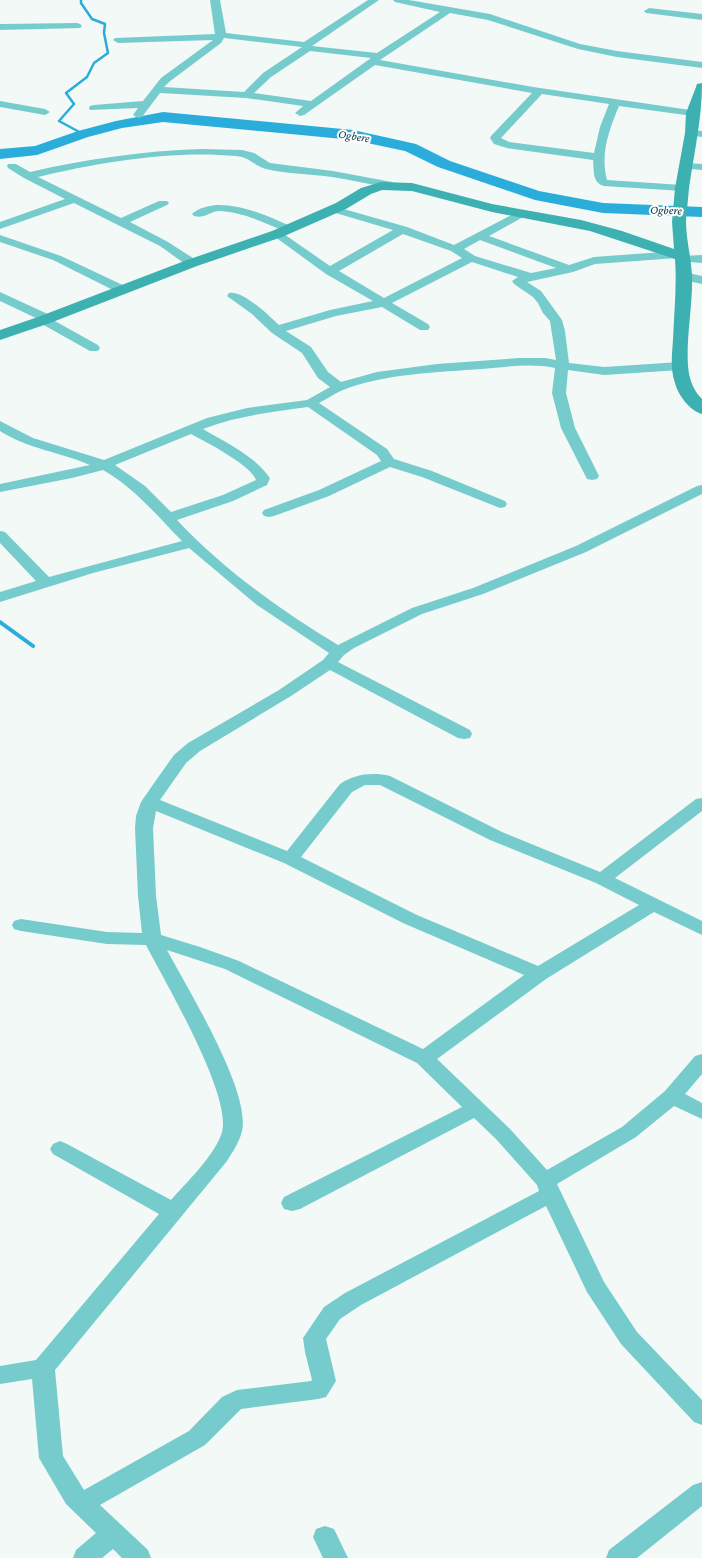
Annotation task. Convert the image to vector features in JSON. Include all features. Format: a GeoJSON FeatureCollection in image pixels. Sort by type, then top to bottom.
{"type":"FeatureCollection","features":[{"type":"Feature","properties":{"kind":"street"},"geometry":{"type":"LineString","coordinates":[[138,116],[157,90],[171,75],[213,46],[220,36],[216,0]]}},
{"type":"Feature","properties":{"kind":"street"},"geometry":{"type":"LineString","coordinates":[[246,95],[267,76],[374,0]]}},
{"type":"Feature","properties":{"kind":"street"},"geometry":{"type":"LineString","coordinates":[[398,0],[490,17],[578,46],[616,54],[702,65]]}},
{"type":"Feature","properties":{"kind":"street"},"geometry":{"type":"LineString","coordinates":[[300,113],[376,59],[449,10]]}},
{"type":"Feature","properties":{"kind":"street"},"geometry":{"type":"LineString","coordinates":[[649,11],[702,17]]}},
{"type":"Feature","properties":{"kind":"street"},"geometry":{"type":"LineString","coordinates":[[0,27],[77,26]]}},
{"type":"Feature","properties":{"kind":"street"},"geometry":{"type":"LineString","coordinates":[[118,40],[220,36],[307,47],[376,59],[464,79],[615,103],[693,113]]}},
{"type":"Feature","properties":{"kind":"street"},"geometry":{"type":"LineString","coordinates":[[702,89],[693,113],[697,133],[686,166],[682,188],[679,222],[680,257],[684,276],[680,366],[683,383],[689,395],[702,409]]}},
{"type":"Feature","properties":{"kind":"street"},"geometry":{"type":"LineString","coordinates":[[157,90],[246,95],[312,104]]}},
{"type":"Feature","properties":{"kind":"street"},"geometry":{"type":"LineString","coordinates":[[540,90],[495,138],[498,142],[506,145],[598,157]]}},
{"type":"Feature","properties":{"kind":"street"},"geometry":{"type":"LineString","coordinates":[[615,103],[605,127],[598,157],[602,182],[682,188]]}},
{"type":"Feature","properties":{"kind":"street"},"geometry":{"type":"LineString","coordinates":[[0,104],[45,112]]}},
{"type":"Feature","properties":{"kind":"street"},"geometry":{"type":"LineString","coordinates":[[94,108],[147,104]]}},
{"type":"Feature","properties":{"kind":"street"},"geometry":{"type":"LineString","coordinates":[[28,176],[75,165],[136,156],[216,152],[249,154],[261,164],[268,166],[410,186],[480,206],[565,221],[610,231],[680,257]]}},
{"type":"Feature","properties":{"kind":"street"},"geometry":{"type":"LineString","coordinates":[[12,166],[28,176],[164,244],[192,263]]}},
{"type":"Feature","properties":{"kind":"street"},"geometry":{"type":"LineString","coordinates":[[686,166],[702,167]]}},
{"type":"Feature","properties":{"kind":"street"},"geometry":{"type":"LineString","coordinates":[[0,335],[192,263],[283,232],[341,207],[371,188],[392,184]]}},
{"type":"Feature","properties":{"kind":"street"},"geometry":{"type":"LineString","coordinates":[[0,226],[75,199]]}},
{"type":"Feature","properties":{"kind":"street"},"geometry":{"type":"LineString","coordinates":[[121,222],[163,203]]}},
{"type":"Feature","properties":{"kind":"street"},"geometry":{"type":"LineString","coordinates":[[198,214],[209,209],[225,208],[249,214],[283,232],[330,270],[424,327]]}},
{"type":"Feature","properties":{"kind":"street"},"geometry":{"type":"LineString","coordinates":[[334,209],[403,229],[456,249],[471,258],[530,276]]}},
{"type":"Feature","properties":{"kind":"street"},"geometry":{"type":"LineString","coordinates":[[456,249],[521,214]]}},
{"type":"Feature","properties":{"kind":"street"},"geometry":{"type":"LineString","coordinates":[[330,270],[403,229]]}},
{"type":"Feature","properties":{"kind":"street"},"geometry":{"type":"LineString","coordinates":[[479,236],[569,269]]}},
{"type":"Feature","properties":{"kind":"street"},"geometry":{"type":"LineString","coordinates":[[0,238],[57,258],[123,290]]}},
{"type":"Feature","properties":{"kind":"street"},"geometry":{"type":"LineString","coordinates":[[592,476],[568,428],[559,393],[562,366],[562,347],[556,320],[547,310],[544,302],[537,294],[518,281],[530,276],[569,269],[594,261],[680,257],[702,259]]}},
{"type":"Feature","properties":{"kind":"street"},"geometry":{"type":"LineString","coordinates":[[276,330],[334,313],[383,303],[471,258]]}},
{"type":"Feature","properties":{"kind":"street"},"geometry":{"type":"LineString","coordinates":[[684,276],[702,280]]}},
{"type":"Feature","properties":{"kind":"street"},"geometry":{"type":"LineString","coordinates":[[0,296],[46,319],[94,348]]}},
{"type":"Feature","properties":{"kind":"street"},"geometry":{"type":"LineString","coordinates":[[233,296],[256,311],[276,330],[307,350],[323,375],[339,387]]}},
{"type":"Feature","properties":{"kind":"street"},"geometry":{"type":"LineString","coordinates":[[0,488],[72,474],[106,465],[126,455],[194,430],[212,421],[241,413],[310,403],[339,387],[377,376],[437,368],[520,362],[545,362],[562,366],[608,371],[680,366]]}},
{"type":"Feature","properties":{"kind":"street"},"geometry":{"type":"LineString","coordinates":[[310,403],[382,452],[389,462],[427,474],[500,504]]}},
{"type":"Feature","properties":{"kind":"street"},"geometry":{"type":"LineString","coordinates":[[0,425],[10,433],[106,465],[136,485],[192,543],[241,586],[303,631],[333,657],[464,734]]}},
{"type":"Feature","properties":{"kind":"street"},"geometry":{"type":"LineString","coordinates":[[168,518],[228,498],[262,482],[263,478],[259,473],[231,452],[194,430]]}},
{"type":"Feature","properties":{"kind":"street"},"geometry":{"type":"LineString","coordinates":[[269,513],[324,493],[389,462]]}},
{"type":"Feature","properties":{"kind":"street"},"geometry":{"type":"LineString","coordinates":[[0,1375],[43,1368],[220,1156],[232,1132],[233,1112],[220,1072],[152,939],[147,896],[144,828],[150,802],[180,759],[194,747],[238,722],[364,636],[417,611],[478,591],[581,549],[702,489]]}},
{"type":"Feature","properties":{"kind":"street"},"geometry":{"type":"LineString","coordinates":[[0,534],[46,583]]}},
{"type":"Feature","properties":{"kind":"street"},"geometry":{"type":"LineString","coordinates":[[0,597],[88,570],[192,543]]}},
{"type":"Feature","properties":{"kind":"street"},"geometry":{"type":"LineString","coordinates":[[290,859],[346,788],[355,781],[366,778],[384,780],[496,836],[602,879],[702,929]]}},
{"type":"Feature","properties":{"kind":"street"},"geometry":{"type":"LineString","coordinates":[[150,802],[290,859],[410,919],[539,974]]}},
{"type":"Feature","properties":{"kind":"street"},"geometry":{"type":"LineString","coordinates":[[602,879],[702,803]]}},
{"type":"Feature","properties":{"kind":"street"},"geometry":{"type":"LineString","coordinates":[[424,1058],[539,974],[653,905]]}},
{"type":"Feature","properties":{"kind":"street"},"geometry":{"type":"LineString","coordinates":[[21,925],[107,938],[152,939],[232,965],[424,1058],[503,1134],[548,1188],[594,1286],[629,1338],[702,1415]]}},
{"type":"Feature","properties":{"kind":"street"},"geometry":{"type":"LineString","coordinates":[[82,1503],[134,1475],[197,1438],[230,1404],[237,1400],[318,1390],[324,1381],[316,1352],[314,1338],[332,1313],[548,1188],[629,1132],[672,1096],[702,1061]]}},
{"type":"Feature","properties":{"kind":"street"},"geometry":{"type":"LineString","coordinates":[[672,1096],[702,1112]]}},
{"type":"Feature","properties":{"kind":"street"},"geometry":{"type":"LineString","coordinates":[[292,1203],[477,1108]]}},
{"type":"Feature","properties":{"kind":"street"},"geometry":{"type":"LineString","coordinates":[[60,1150],[174,1212]]}},
{"type":"Feature","properties":{"kind":"street"},"geometry":{"type":"LineString","coordinates":[[43,1368],[51,1458],[75,1497],[139,1558]]}},
{"type":"Feature","properties":{"kind":"street"},"geometry":{"type":"LineString","coordinates":[[618,1558],[702,1492]]}},
{"type":"Feature","properties":{"kind":"street"},"geometry":{"type":"LineString","coordinates":[[85,1558],[113,1533]]}},
{"type":"Feature","properties":{"kind":"street"},"geometry":{"type":"LineString","coordinates":[[325,1537],[336,1558]]}},
{"type":"Feature","properties":{"kind":"waterway"},"geometry":{"type":"LineString","coordinates":[[81,0],[81,3],[92,19],[105,24],[104,33],[108,53],[94,63],[87,77],[66,93],[74,104],[59,121],[83,134]]}},
{"type":"Feature","properties":{"kind":"waterway","name":"Ogbere"},"geometry":{"type":"LineString","coordinates":[[0,154],[37,150],[83,134],[121,124],[163,117],[353,135],[410,147],[444,164],[535,195],[603,208],[702,212]]}},
{"type":"Feature","properties":{"kind":"waterway"},"geometry":{"type":"LineString","coordinates":[[0,622],[33,646]]}}]}
